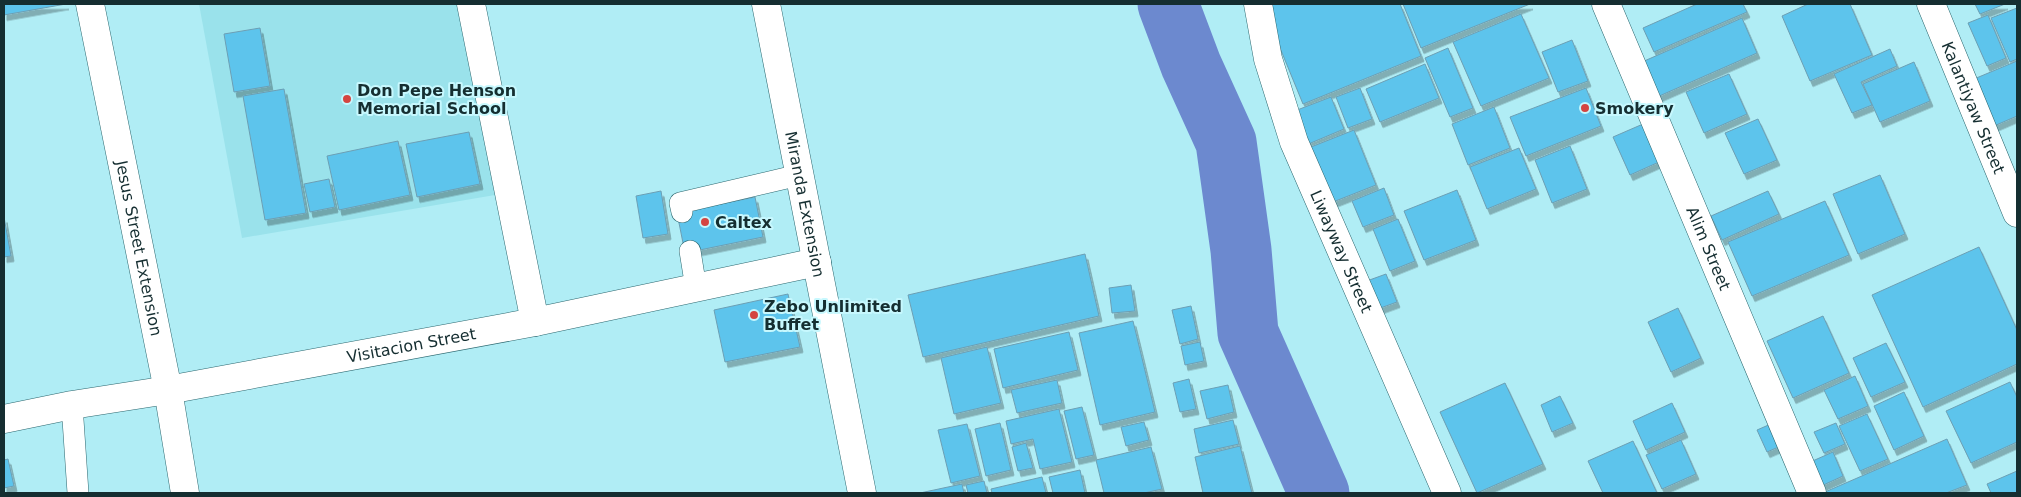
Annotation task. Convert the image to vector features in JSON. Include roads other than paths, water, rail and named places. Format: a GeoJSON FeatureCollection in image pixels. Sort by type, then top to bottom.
{"type":"FeatureCollection","features":[{"type":"Feature","properties":{"kind":"street","name":"Jesus Street Extension"},"geometry":{"type":"LineString","coordinates":[[90,4],[168,390],[185,493]]}},
{"type":"Feature","properties":{"kind":"street"},"geometry":{"type":"LineString","coordinates":[[471,4],[535,322]]}},
{"type":"Feature","properties":{"kind":"street","name":"Liwayway Street"},"geometry":{"type":"LineString","coordinates":[[1258,4],[1268,58],[1294,142],[1447,493]]}},
{"type":"Feature","properties":{"kind":"street","name":"Alim Street"},"geometry":{"type":"LineString","coordinates":[[1606,4],[1812,493]]}},
{"type":"Feature","properties":{"kind":"street","name":"Kalantiyaw Street"},"geometry":{"type":"LineString","coordinates":[[1931,4],[2017,213]]}},
{"type":"Feature","properties":{"kind":"street","name":"Miranda Extension"},"geometry":{"type":"LineString","coordinates":[[769,5],[862,493]]}},
{"type":"Feature","properties":{"kind":"street","name":"Visitacion Street"},"geometry":{"type":"LineString","coordinates":[[4,419],[72,405],[168,390],[535,322],[817,262]]}},
{"type":"Feature","properties":{"kind":"lane"},"geometry":{"type":"LineString","coordinates":[[682,212],[680,203],[800,175]]}},
{"type":"Feature","properties":{"kind":"lane"},"geometry":{"type":"LineString","coordinates":[[690,251],[696,288]]}},
{"type":"Feature","properties":{"kind":"lane"},"geometry":{"type":"LineString","coordinates":[[72,405],[78,493]]}},
{"type":"Feature","properties":{"kind":"waterway"},"geometry":{"type":"LineString","coordinates":[[1168,4],[1191,65],[1226,142],[1241,250],[1248,333],[1319,493]]}},
{"type":"Feature","properties":{"kind":"place","name":"Don Pepe Henson Memorial School"},"geometry":{"type":"Point","coordinates":[347,99]}},
{"type":"Feature","properties":{"kind":"place","name":"Smokery"},"geometry":{"type":"Point","coordinates":[1585,108]}},
{"type":"Feature","properties":{"kind":"place","name":"Caltex"},"geometry":{"type":"Point","coordinates":[705,222]}},
{"type":"Feature","properties":{"kind":"place","name":"Zebo Unlimited Buffet"},"geometry":{"type":"Point","coordinates":[754,315]}}]}
